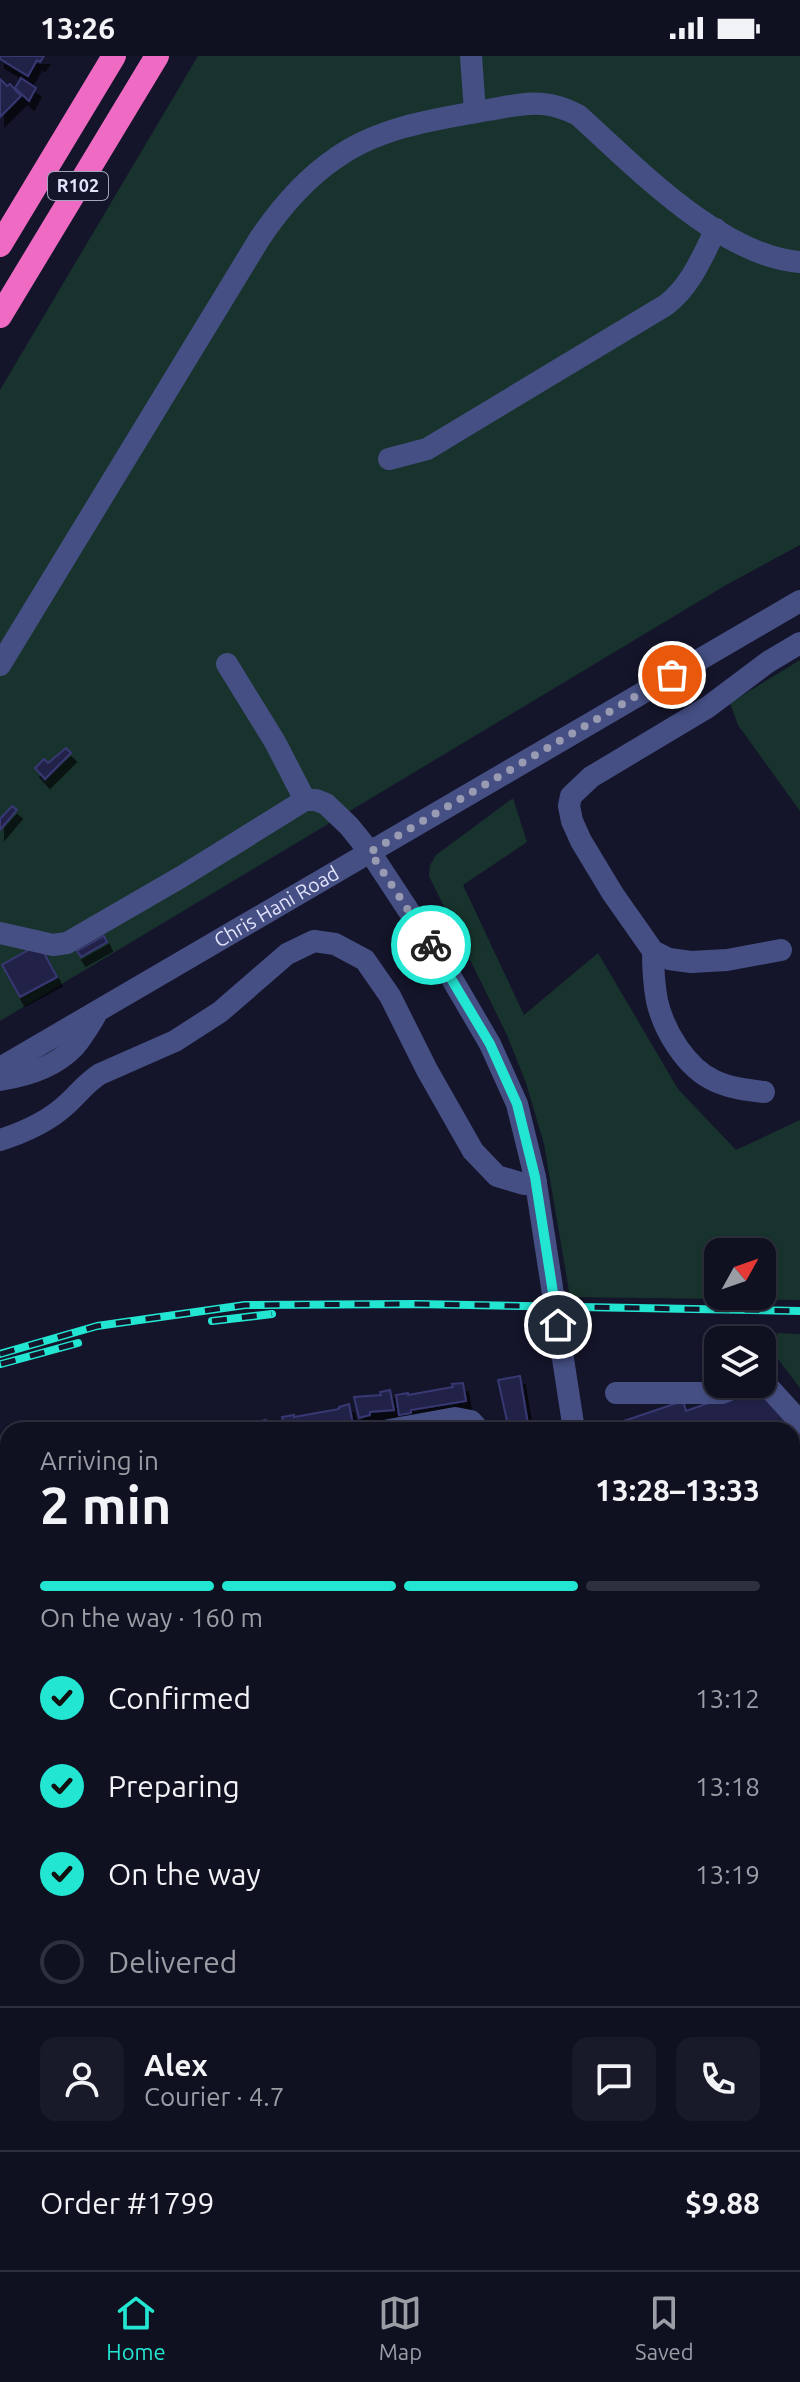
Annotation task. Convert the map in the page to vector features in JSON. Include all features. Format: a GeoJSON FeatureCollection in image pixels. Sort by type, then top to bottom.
{"type":"FeatureCollection","features":[{"type":"Feature","properties":{"kind":"highway","name":"R102"},"geometry":{"type":"LineString","coordinates":[[0,245],[114,56]]}},
{"type":"Feature","properties":{"kind":"highway","name":"R102"},"geometry":{"type":"LineString","coordinates":[[0,316],[157,56]]}},
{"type":"Feature","properties":{"kind":"street"},"geometry":{"type":"LineString","coordinates":[[471,56],[475,112]]}},
{"type":"Feature","properties":{"kind":"street"},"geometry":{"type":"LineString","coordinates":[[0,665],[260,238],[282,207],[307,180],[337,156],[371,139],[425,121],[540,103],[557,106],[578,115],[680,205],[716,229],[754,250],[800,262]]}},
{"type":"Feature","properties":{"kind":"street"},"geometry":{"type":"LineString","coordinates":[[389,459],[427,449],[666,305],[691,280],[716,229]]}},
{"type":"Feature","properties":{"kind":"street","name":"Chris Hani Road"},"geometry":{"type":"LineString","coordinates":[[0,1068],[800,601]]}},
{"type":"Feature","properties":{"kind":"street"},"geometry":{"type":"LineString","coordinates":[[781,950],[727,960],[691,962],[669,959],[653,951],[581,841],[569,806],[571,796],[591,777],[708,707],[768,662],[800,643]]}},
{"type":"Feature","properties":{"kind":"street"},"geometry":{"type":"LineString","coordinates":[[227,664],[275,742],[305,800]]}},
{"type":"Feature","properties":{"kind":"street"},"geometry":{"type":"LineString","coordinates":[[0,933],[53,945],[67,943],[305,800],[326,804],[370,852],[441,960],[490,1044],[517,1104],[536,1183],[573,1422]]}},
{"type":"Feature","properties":{"kind":"street"},"geometry":{"type":"LineString","coordinates":[[0,1140],[52,1117],[100,1074],[175,1041],[220,1012],[287,954],[314,941],[335,944],[365,960],[390,996],[473,1151],[497,1176],[524,1184],[536,1183]]}},
{"type":"Feature","properties":{"kind":"street"},"geometry":{"type":"LineString","coordinates":[[653,951],[654,979],[661,1015],[684,1055],[713,1080],[764,1092]]}},
{"type":"Feature","properties":{"kind":"street"},"geometry":{"type":"LineString","coordinates":[[0,1080],[35,1071],[65,1055],[98,1012]]}},
{"type":"Feature","properties":{"kind":"street"},"geometry":{"type":"LineString","coordinates":[[616,1393],[704,1393]]}},
{"type":"Feature","properties":{"kind":"street"},"geometry":{"type":"LineString","coordinates":[[776,1395],[800,1422]]}},
{"type":"Feature","properties":{"kind":"street"},"geometry":{"type":"LineString","coordinates":[[433,1422],[455,1418],[466,1422]]}},
{"type":"Feature","properties":{"kind":"green space"},"geometry":{"type":"Polygon","coordinates":[[[198,56],[800,56],[800,545],[726,585],[0,1021],[0,390],[198,56]]]}},
{"type":"Feature","properties":{"kind":"green space"},"geometry":{"type":"Polygon","coordinates":[[[800,660],[800,811],[738,725],[730,703],[800,660]]]}},
{"type":"Feature","properties":{"kind":"green space"},"geometry":{"type":"Polygon","coordinates":[[[513,798],[527,842],[463,885],[524,1015],[598,953],[678,1089],[736,1150],[800,1120],[800,1300],[776,1300],[776,1238],[704,1238],[704,1299],[570,1297],[544,1144],[526,1083],[507,1035],[429,876],[430,865],[436,855],[513,798]]]}},
{"type":"Feature","properties":{"kind":"green space"},"geometry":{"type":"Polygon","coordinates":[[[777,1333],[800,1334],[800,1388],[778,1359],[777,1333]]]}},
{"type":"Feature","properties":{"kind":"building"},"geometry":{"type":"Polygon","coordinates":[[[0,56],[44,56],[40,62],[37,60],[28,76],[0,59],[0,56]]]}},
{"type":"Feature","properties":{"kind":"building"},"geometry":{"type":"Polygon","coordinates":[[[21,78],[36,88],[29,101],[15,88],[21,78]]]}},
{"type":"Feature","properties":{"kind":"building"},"geometry":{"type":"Polygon","coordinates":[[[0,79],[7,86],[10,84],[21,96],[0,117],[0,79]]]}},
{"type":"Feature","properties":{"kind":"building"},"geometry":{"type":"Polygon","coordinates":[[[66,748],[71,753],[45,779],[35,768],[44,759],[48,763],[66,748]]]}},
{"type":"Feature","properties":{"kind":"building"},"geometry":{"type":"Polygon","coordinates":[[[12,806],[17,810],[0,830],[0,819],[12,806]]]}},
{"type":"Feature","properties":{"kind":"building"},"geometry":{"type":"Polygon","coordinates":[[[104,936],[107,942],[81,957],[77,951],[104,936]]]}},
{"type":"Feature","properties":{"kind":"building"},"geometry":{"type":"Polygon","coordinates":[[[39,944],[57,977],[20,997],[2,965],[39,944]]]}},
{"type":"Feature","properties":{"kind":"building"},"geometry":{"type":"Polygon","coordinates":[[[520,1376],[528,1422],[507,1422],[498,1380],[520,1376]]]}},
{"type":"Feature","properties":{"kind":"building"},"geometry":{"type":"Polygon","coordinates":[[[463,1383],[466,1401],[411,1410],[411,1413],[399,1415],[396,1395],[463,1383]]]}},
{"type":"Feature","properties":{"kind":"building"},"geometry":{"type":"Polygon","coordinates":[[[390,1390],[394,1410],[370,1412],[370,1415],[359,1418],[354,1397],[381,1395],[380,1392],[390,1390]]]}},
{"type":"Feature","properties":{"kind":"building"},"geometry":{"type":"Polygon","coordinates":[[[723,1398],[768,1398],[790,1422],[621,1422],[683,1401],[686,1411],[723,1398]]]}},
{"type":"Feature","properties":{"kind":"building"},"geometry":{"type":"Polygon","coordinates":[[[349,1404],[353,1422],[283,1422],[282,1417],[294,1417],[349,1404]]]}},
{"type":"Feature","properties":{"kind":"railway"},"geometry":{"type":"LineString","coordinates":[[0,1354],[97,1326],[245,1305],[415,1304],[800,1311]]}},
{"type":"Feature","properties":{"kind":"railway"},"geometry":{"type":"LineString","coordinates":[[212,1321],[272,1314]]}},
{"type":"Feature","properties":{"kind":"railway"},"geometry":{"type":"LineString","coordinates":[[1,1364],[78,1343]]}},
{"type":"Feature","properties":{"kind":"way so far"},"geometry":{"type":"LineString","coordinates":[[431,945],[370,852],[672,675]]}},
{"type":"Feature","properties":{"kind":"route"},"geometry":{"type":"LineString","coordinates":[[431,945],[490,1044],[517,1104],[535,1177],[558,1325]]}}]}
